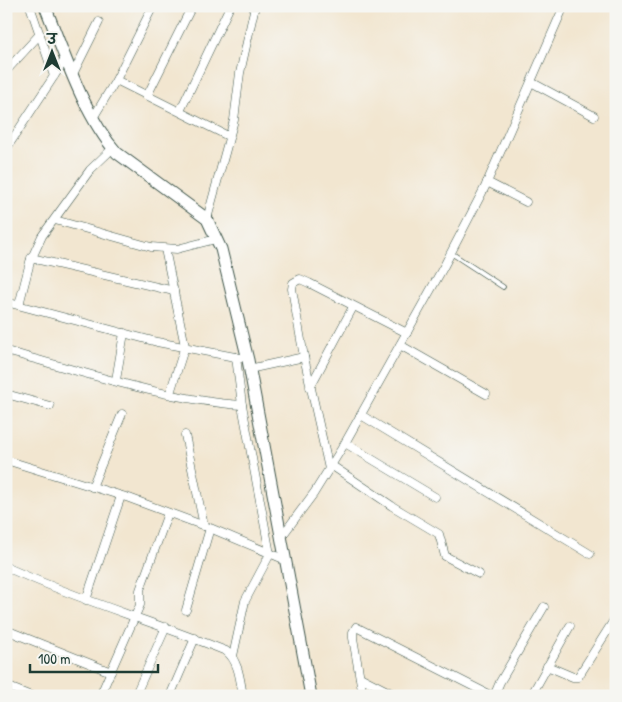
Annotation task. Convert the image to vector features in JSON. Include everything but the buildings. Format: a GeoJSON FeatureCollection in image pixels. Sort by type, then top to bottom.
{"type":"FeatureCollection","features":[{"type":"Feature","properties":{"kind":"street"},"geometry":{"type":"LineString","coordinates":[[30,6],[54,76]]}},
{"type":"Feature","properties":{"kind":"street"},"geometry":{"type":"LineString","coordinates":[[45,6],[66,58],[105,140],[207,218],[221,249],[248,364],[311,696]]}},
{"type":"Feature","properties":{"kind":"street"},"geometry":{"type":"LineString","coordinates":[[93,118],[116,80],[153,6]]}},
{"type":"Feature","properties":{"kind":"street"},"geometry":{"type":"LineString","coordinates":[[147,96],[192,6]]}},
{"type":"Feature","properties":{"kind":"street"},"geometry":{"type":"LineString","coordinates":[[180,111],[230,6]]}},
{"type":"Feature","properties":{"kind":"street"},"geometry":{"type":"LineString","coordinates":[[207,218],[228,136],[234,120],[240,73],[255,6]]}},
{"type":"Feature","properties":{"kind":"street"},"geometry":{"type":"LineString","coordinates":[[282,536],[345,442],[450,253],[487,182],[564,6]]}},
{"type":"Feature","properties":{"kind":"street"},"geometry":{"type":"LineString","coordinates":[[74,74],[99,22]]}},
{"type":"Feature","properties":{"kind":"street"},"geometry":{"type":"LineString","coordinates":[[6,71],[40,34]]}},
{"type":"Feature","properties":{"kind":"street"},"geometry":{"type":"LineString","coordinates":[[6,149],[66,58]]}},
{"type":"Feature","properties":{"kind":"street"},"geometry":{"type":"LineString","coordinates":[[116,80],[228,136]]}},
{"type":"Feature","properties":{"kind":"street"},"geometry":{"type":"LineString","coordinates":[[531,82],[594,116]]}},
{"type":"Feature","properties":{"kind":"street"},"geometry":{"type":"LineString","coordinates":[[18,305],[31,258],[42,236],[90,170],[113,148]]}},
{"type":"Feature","properties":{"kind":"street"},"geometry":{"type":"LineString","coordinates":[[487,182],[526,202]]}},
{"type":"Feature","properties":{"kind":"street"},"geometry":{"type":"LineString","coordinates":[[55,220],[151,247],[177,249],[216,239]]}},
{"type":"Feature","properties":{"kind":"street"},"geometry":{"type":"LineString","coordinates":[[165,248],[185,346],[170,393]]}},
{"type":"Feature","properties":{"kind":"street"},"geometry":{"type":"LineString","coordinates":[[31,258],[174,291]]}},
{"type":"Feature","properties":{"kind":"street"},"geometry":{"type":"LineString","coordinates":[[407,333],[309,283],[296,280],[292,289],[310,388],[330,467],[436,531],[442,538],[445,556],[479,574]]}},
{"type":"Feature","properties":{"kind":"street"},"geometry":{"type":"LineString","coordinates":[[6,302],[124,333],[236,357],[248,364],[304,358]]}},
{"type":"Feature","properties":{"kind":"street"},"geometry":{"type":"LineString","coordinates":[[310,388],[353,307]]}},
{"type":"Feature","properties":{"kind":"street"},"geometry":{"type":"LineString","coordinates":[[116,380],[124,333]]}},
{"type":"Feature","properties":{"kind":"street"},"geometry":{"type":"LineString","coordinates":[[400,345],[486,394]]}},
{"type":"Feature","properties":{"kind":"street"},"geometry":{"type":"LineString","coordinates":[[6,351],[217,404],[242,405]]}},
{"type":"Feature","properties":{"kind":"street"},"geometry":{"type":"LineString","coordinates":[[236,357],[242,405],[270,554],[245,601],[233,656],[243,696]]}},
{"type":"Feature","properties":{"kind":"street"},"geometry":{"type":"LineString","coordinates":[[6,394],[50,406]]}},
{"type":"Feature","properties":{"kind":"street"},"geometry":{"type":"LineString","coordinates":[[92,487],[122,414]]}},
{"type":"Feature","properties":{"kind":"street"},"geometry":{"type":"LineString","coordinates":[[361,415],[590,554]]}},
{"type":"Feature","properties":{"kind":"street"},"geometry":{"type":"LineString","coordinates":[[184,435],[207,527],[186,610]]}},
{"type":"Feature","properties":{"kind":"street"},"geometry":{"type":"LineString","coordinates":[[345,442],[435,497]]}},
{"type":"Feature","properties":{"kind":"street"},"geometry":{"type":"LineString","coordinates":[[6,460],[168,513],[286,560]]}},
{"type":"Feature","properties":{"kind":"street"},"geometry":{"type":"LineString","coordinates":[[86,600],[120,496]]}},
{"type":"Feature","properties":{"kind":"street"},"geometry":{"type":"LineString","coordinates":[[100,696],[140,605],[140,590],[168,513]]}},
{"type":"Feature","properties":{"kind":"street"},"geometry":{"type":"LineString","coordinates":[[6,567],[51,588],[196,638],[233,656]]}},
{"type":"Feature","properties":{"kind":"street"},"geometry":{"type":"LineString","coordinates":[[363,696],[352,632],[356,627],[493,696],[544,607]]}},
{"type":"Feature","properties":{"kind":"street"},"geometry":{"type":"LineString","coordinates":[[547,666],[573,677],[578,676],[616,617]]}},
{"type":"Feature","properties":{"kind":"street"},"geometry":{"type":"LineString","coordinates":[[531,696],[570,626]]}},
{"type":"Feature","properties":{"kind":"street"},"geometry":{"type":"LineString","coordinates":[[135,696],[166,627]]}},
{"type":"Feature","properties":{"kind":"street"},"geometry":{"type":"LineString","coordinates":[[6,630],[111,672]]}},
{"type":"Feature","properties":{"kind":"street"},"geometry":{"type":"LineString","coordinates":[[170,696],[196,638]]}},
{"type":"Feature","properties":{"kind":"street"},"geometry":{"type":"LineString","coordinates":[[360,677],[397,696]]}},
{"type":"Feature","properties":{"kind":"street"},"geometry":{"type":"LineString","coordinates":[[6,686],[31,696]]}},
{"type":"Feature","properties":{"kind":"lane"},"geometry":{"type":"LineString","coordinates":[[450,253],[503,287]]}}]}
